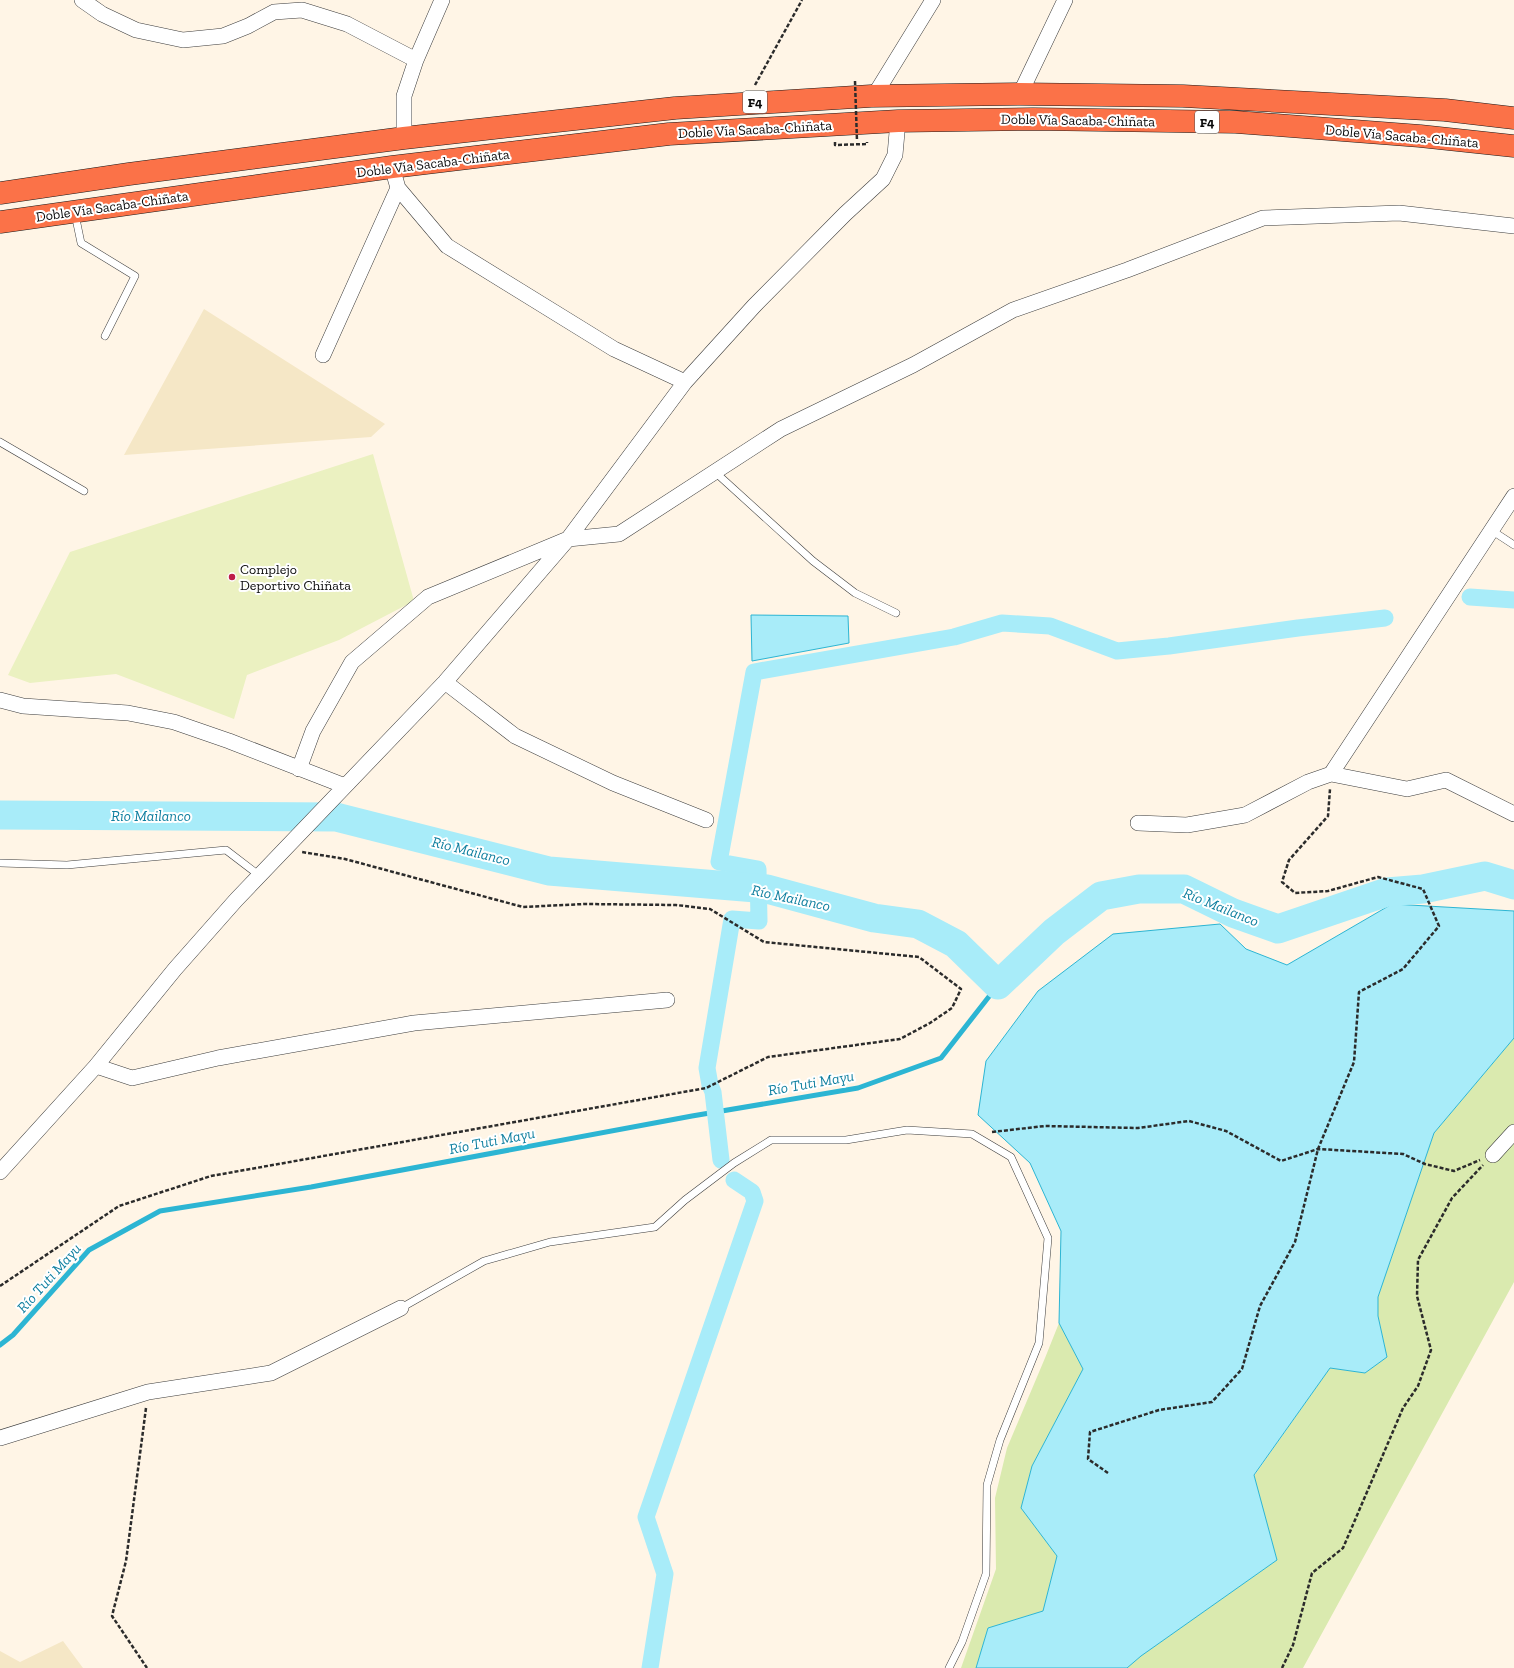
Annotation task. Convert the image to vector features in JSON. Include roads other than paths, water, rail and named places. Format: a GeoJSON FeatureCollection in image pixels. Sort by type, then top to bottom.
{"type":"FeatureCollection","features":[{"type":"Feature","properties":{"kind":"highway","name":"Doble Vía Sacaba-Chiñata"},"geometry":{"type":"LineString","coordinates":[[0,193],[129,174],[404,138],[675,108],[874,96],[1020,94],[1198,97],[1445,110],[1514,118]]}},
{"type":"Feature","properties":{"kind":"highway","name":"Doble Vía Sacaba-Chiñata"},"geometry":{"type":"LineString","coordinates":[[0,222],[392,167],[669,134],[898,121],[1033,119],[1236,122],[1420,136],[1514,146]]}},
{"type":"Feature","properties":{"kind":"street"},"geometry":{"type":"LineString","coordinates":[[82,0],[102,14],[136,30],[183,40],[223,36],[248,26],[274,12],[302,10],[347,24],[416,60]]}},
{"type":"Feature","properties":{"kind":"street"},"geometry":{"type":"LineString","coordinates":[[404,138],[404,96],[416,60],[442,0]]}},
{"type":"Feature","properties":{"kind":"street"},"geometry":{"type":"LineString","coordinates":[[874,96],[933,0]]}},
{"type":"Feature","properties":{"kind":"street"},"geometry":{"type":"LineString","coordinates":[[1020,94],[1065,0]]}},
{"type":"Feature","properties":{"kind":"street"},"geometry":{"type":"LineString","coordinates":[[0,1172],[96,1066],[175,969],[326,806],[446,682],[568,539],[685,382],[754,306],[845,214],[883,179],[895,155],[898,121]]}},
{"type":"Feature","properties":{"kind":"street"},"geometry":{"type":"LineString","coordinates":[[392,167],[398,188],[447,246],[614,348],[685,382]]}},
{"type":"Feature","properties":{"kind":"street"},"geometry":{"type":"LineString","coordinates":[[323,355],[398,188]]}},
{"type":"Feature","properties":{"kind":"street"},"geometry":{"type":"LineString","coordinates":[[298,769],[313,731],[352,662],[428,597],[568,539],[619,534],[781,429],[913,365],[1013,310],[1127,270],[1263,218],[1399,213],[1514,226]]}},
{"type":"Feature","properties":{"kind":"street"},"geometry":{"type":"LineString","coordinates":[[1332,774],[1514,496]]}},
{"type":"Feature","properties":{"kind":"street"},"geometry":{"type":"LineString","coordinates":[[446,682],[515,736],[613,783],[706,820]]}},
{"type":"Feature","properties":{"kind":"street"},"geometry":{"type":"LineString","coordinates":[[0,700],[23,706],[128,713],[174,722],[229,741],[345,786]]}},
{"type":"Feature","properties":{"kind":"street"},"geometry":{"type":"LineString","coordinates":[[1138,824],[1187,825],[1245,815],[1308,782],[1332,774],[1407,789],[1446,780],[1514,814]]}},
{"type":"Feature","properties":{"kind":"street"},"geometry":{"type":"LineString","coordinates":[[96,1066],[132,1078],[218,1058],[414,1023],[667,1000]]}},
{"type":"Feature","properties":{"kind":"street"},"geometry":{"type":"LineString","coordinates":[[1493,1155],[1514,1132]]}},
{"type":"Feature","properties":{"kind":"street"},"geometry":{"type":"LineString","coordinates":[[0,1438],[148,1392],[271,1373],[400,1308]]}},
{"type":"Feature","properties":{"kind":"lane"},"geometry":{"type":"LineString","coordinates":[[75,212],[81,243],[135,276],[105,336]]}},
{"type":"Feature","properties":{"kind":"lane"},"geometry":{"type":"LineString","coordinates":[[0,442],[84,491]]}},
{"type":"Feature","properties":{"kind":"lane"},"geometry":{"type":"LineString","coordinates":[[715,472],[813,561],[855,593],[896,613]]}},
{"type":"Feature","properties":{"kind":"lane"},"geometry":{"type":"LineString","coordinates":[[1491,530],[1514,545]]}},
{"type":"Feature","properties":{"kind":"lane"},"geometry":{"type":"LineString","coordinates":[[0,863],[67,865],[226,850],[260,876]]}},
{"type":"Feature","properties":{"kind":"lane"},"geometry":{"type":"LineString","coordinates":[[400,1308],[484,1261],[550,1242],[655,1227],[685,1200],[734,1163],[771,1140],[846,1140],[907,1130],[972,1134],[1011,1157],[1048,1238],[1040,1342],[1000,1440],[987,1485],[986,1574],[962,1642],[950,1668]]}},
{"type":"Feature","properties":{"kind":"water"},"geometry":{"type":"Polygon","coordinates":[[[751,615],[848,616],[849,643],[752,661],[751,615]]]}},
{"type":"Feature","properties":{"kind":"water"},"geometry":{"type":"Polygon","coordinates":[[[1392,904],[1514,911],[1514,1038],[1434,1133],[1378,1297],[1378,1316],[1387,1357],[1365,1373],[1330,1368],[1254,1475],[1277,1560],[1141,1656],[1127,1668],[976,1668],[988,1628],[1043,1611],[1057,1556],[1021,1508],[1032,1466],[1083,1369],[1059,1323],[1061,1231],[1030,1163],[978,1115],[986,1061],[1038,991],[1113,934],[1220,924],[1246,949],[1287,965],[1392,904]]]}},
{"type":"Feature","properties":{"kind":"waterway"},"geometry":{"type":"LineString","coordinates":[[1470,597],[1514,600]]}},
{"type":"Feature","properties":{"kind":"waterway"},"geometry":{"type":"LineString","coordinates":[[721,1160],[713,1092],[710,1085],[707,1068],[732,919],[759,921],[758,869],[719,862],[754,672],[954,637],[1002,623],[1050,626],[1117,651],[1169,646],[1298,628],[1385,618]]}},
{"type":"Feature","properties":{"kind":"waterway","name":"Río Mailanco"},"geometry":{"type":"LineString","coordinates":[[0,815],[336,817],[549,871],[767,889],[874,918],[918,924],[956,944],[998,985],[1054,932],[1101,896],[1139,889],[1184,889],[1233,913],[1278,929],[1387,892],[1423,889],[1485,876],[1514,885]]}},
{"type":"Feature","properties":{"kind":"waterway","name":"Río Tuti Mayu"},"geometry":{"type":"LineString","coordinates":[[0,1345],[13,1335],[89,1250],[160,1211],[311,1187],[692,1116],[858,1088],[941,1058],[998,985]]}},
{"type":"Feature","properties":{"kind":"waterway"},"geometry":{"type":"LineString","coordinates":[[650,1668],[665,1574],[646,1517],[755,1201],[752,1192],[734,1180]]}},
{"type":"Feature","properties":{"kind":"place","name":"Complejo Deportivo Chiñata"},"geometry":{"type":"Point","coordinates":[232,577]}}]}
